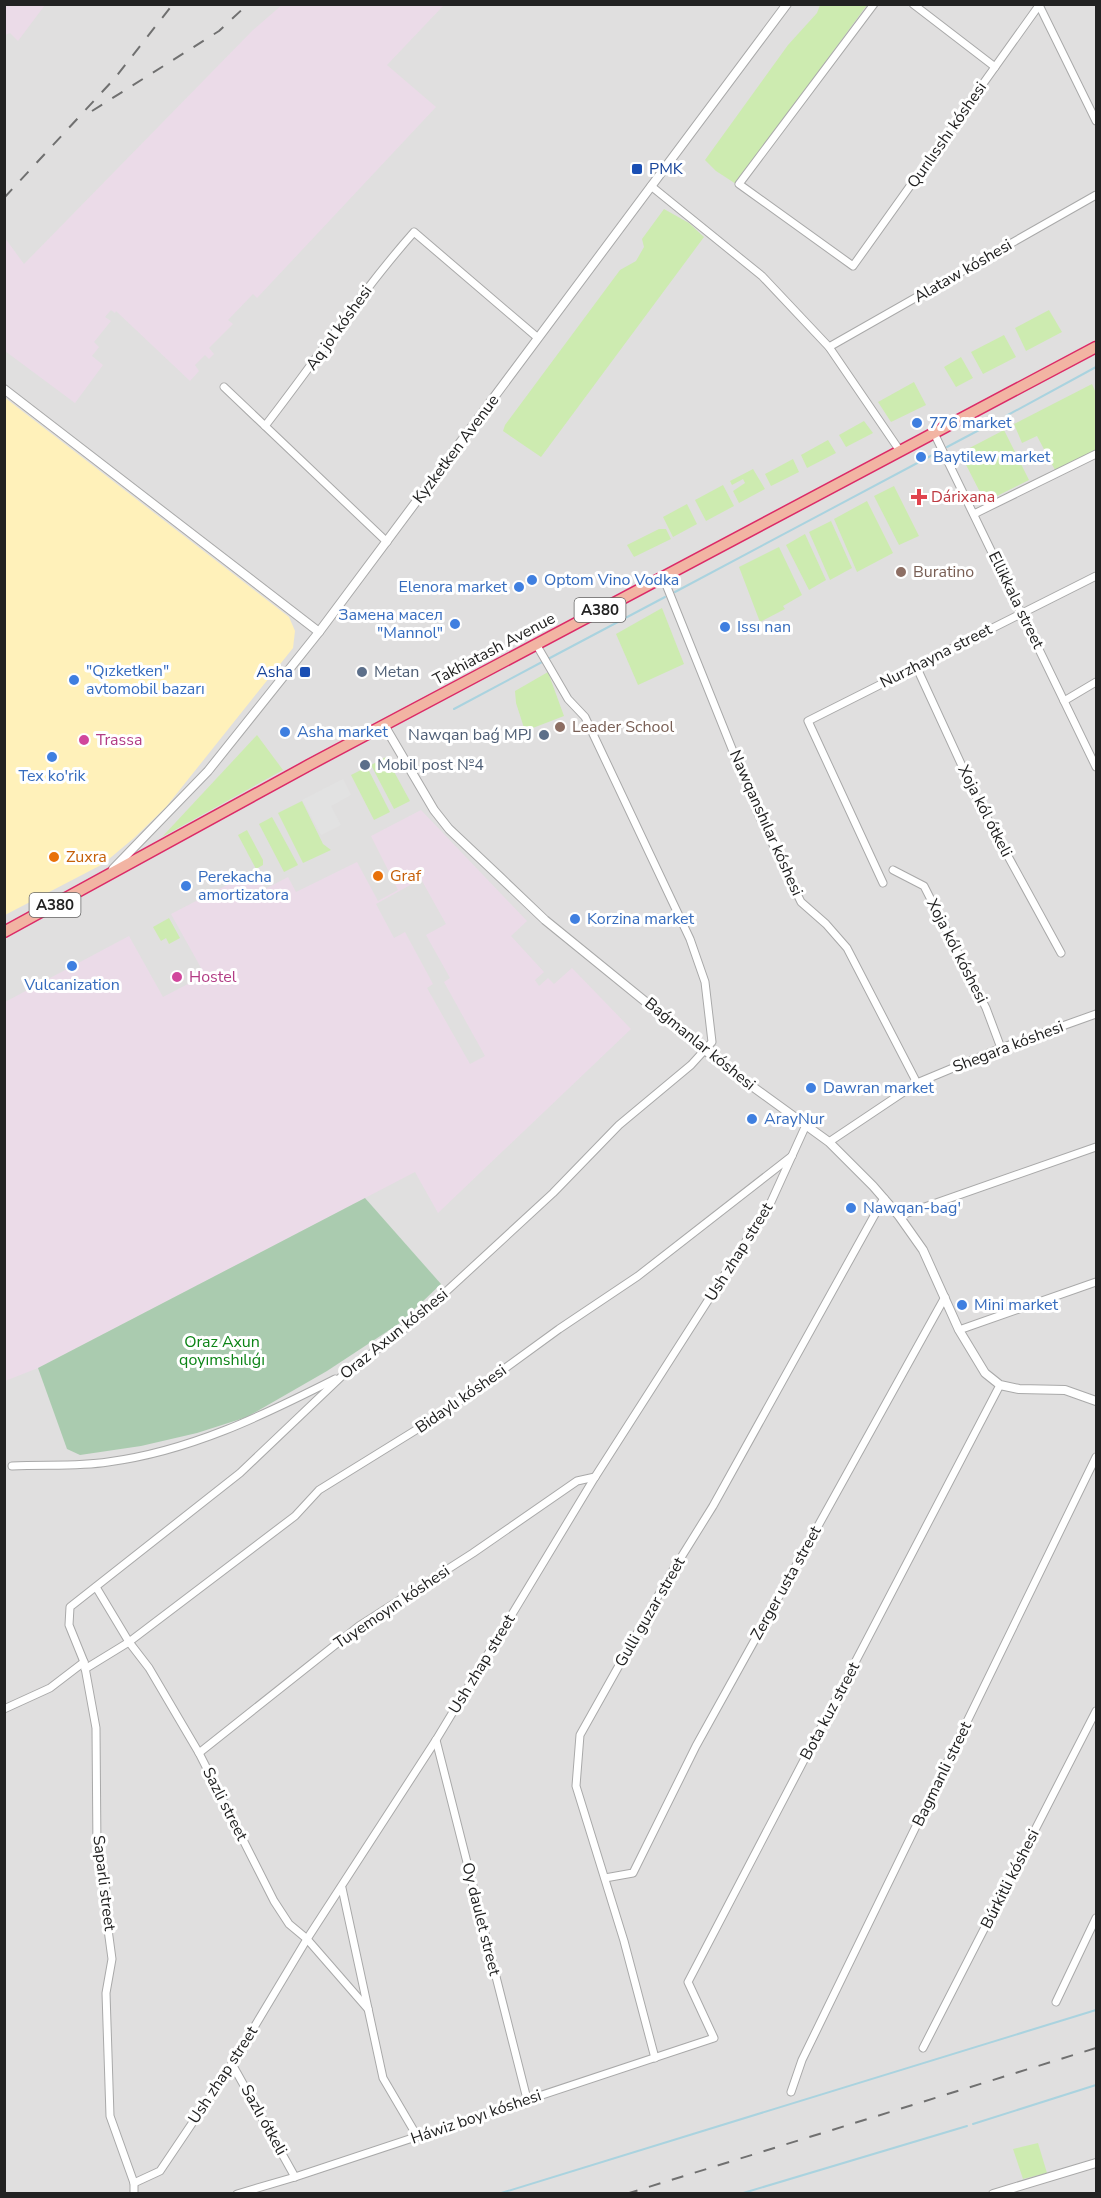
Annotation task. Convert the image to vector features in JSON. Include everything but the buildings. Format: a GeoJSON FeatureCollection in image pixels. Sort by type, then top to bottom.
{"type":"FeatureCollection","features":[{"type":"Feature","properties":{"kind":"highway","name":"Takhiatash Avenue"},"geometry":{"type":"LineString","coordinates":[[4,932],[384,725],[1096,347]]}},
{"type":"Feature","properties":{"kind":"street","name":"Kyzketken Avenue"},"geometry":{"type":"LineString","coordinates":[[105,877],[143,841],[208,771],[319,632],[787,4]]}},
{"type":"Feature","properties":{"kind":"street","name":"Qurılısshı kóshesi"},"geometry":{"type":"LineString","coordinates":[[874,4],[739,184],[853,266],[1040,5]]}},
{"type":"Feature","properties":{"kind":"street"},"geometry":{"type":"LineString","coordinates":[[913,4],[995,67]]}},
{"type":"Feature","properties":{"kind":"street"},"geometry":{"type":"LineString","coordinates":[[1040,5],[1096,121]]}},
{"type":"Feature","properties":{"kind":"street"},"geometry":{"type":"LineString","coordinates":[[651,186],[762,276],[829,347],[900,451]]}},
{"type":"Feature","properties":{"kind":"street","name":"Alataw kóshesi"},"geometry":{"type":"LineString","coordinates":[[829,347],[1096,195]]}},
{"type":"Feature","properties":{"kind":"street","name":"Aq jol kóshesi"},"geometry":{"type":"LineString","coordinates":[[265,426],[320,356],[379,271],[414,232],[538,338]]}},
{"type":"Feature","properties":{"kind":"street"},"geometry":{"type":"LineString","coordinates":[[224,387],[387,542]]}},
{"type":"Feature","properties":{"kind":"street"},"geometry":{"type":"LineString","coordinates":[[4,389],[319,632]]}},
{"type":"Feature","properties":{"kind":"street","name":"Ellikkala street"},"geometry":{"type":"LineString","coordinates":[[934,433],[1096,767]]}},
{"type":"Feature","properties":{"kind":"street"},"geometry":{"type":"LineString","coordinates":[[974,514],[1096,454]]}},
{"type":"Feature","properties":{"kind":"street","name":"Nurzhayna street"},"geometry":{"type":"LineString","coordinates":[[883,883],[808,721],[1096,576]]}},
{"type":"Feature","properties":{"kind":"street","name":"Nawqanshılar kóshesi"},"geometry":{"type":"LineString","coordinates":[[663,577],[759,816],[801,902],[826,924],[847,948],[917,1083]]}},
{"type":"Feature","properties":{"kind":"street"},"geometry":{"type":"LineString","coordinates":[[536,644],[568,699],[585,717],[690,939],[705,982],[712,1042],[705,1048]]}},
{"type":"Feature","properties":{"kind":"street","name":"Xoja kól ótkeli"},"geometry":{"type":"LineString","coordinates":[[916,666],[980,805],[1061,953]]}},
{"type":"Feature","properties":{"kind":"street"},"geometry":{"type":"LineString","coordinates":[[1064,701],[1096,682]]}},
{"type":"Feature","properties":{"kind":"street","name":"Baǵmanlar kóshesi"},"geometry":{"type":"LineString","coordinates":[[384,725],[434,810],[465,845],[545,920],[752,1087],[829,1142],[884,1198],[923,1250],[959,1330],[985,1373],[1000,1385]]}},
{"type":"Feature","properties":{"kind":"street","name":"Xoja kól kóshesi"},"geometry":{"type":"LineString","coordinates":[[893,870],[924,886],[986,1008],[1001,1048]]}},
{"type":"Feature","properties":{"kind":"street","name":"Shegara kóshesi"},"geometry":{"type":"LineString","coordinates":[[829,1142],[917,1083],[1001,1048],[1096,1014]]}},
{"type":"Feature","properties":{"kind":"street","name":"Oraz Axun kóshesi"},"geometry":{"type":"LineString","coordinates":[[70,1607],[240,1473],[343,1375],[412,1323],[553,1193],[619,1125],[691,1065],[705,1048]]}},
{"type":"Feature","properties":{"kind":"street","name":"Ush zhap street"},"geometry":{"type":"LineString","coordinates":[[135,2183],[160,2171],[232,2064],[307,1939],[436,1740],[595,1477],[771,1202],[806,1125]]}},
{"type":"Feature","properties":{"kind":"street"},"geometry":{"type":"LineString","coordinates":[[899,1216],[1096,1147]]}},
{"type":"Feature","properties":{"kind":"street","name":"Bidaylı kóshesi"},"geometry":{"type":"LineString","coordinates":[[4,1709],[50,1688],[85,1665],[129,1642],[295,1516],[320,1490],[445,1412],[559,1329],[638,1276],[794,1154]]}},
{"type":"Feature","properties":{"kind":"street","name":"Gulli guzar street"},"geometry":{"type":"LineString","coordinates":[[655,2058],[605,1878],[576,1786],[580,1736],[667,1580],[713,1506],[884,1198]]}},
{"type":"Feature","properties":{"kind":"street"},"geometry":{"type":"LineString","coordinates":[[959,1330],[1096,1282]]}},
{"type":"Feature","properties":{"kind":"street","name":"Zerger usta street"},"geometry":{"type":"LineString","coordinates":[[605,1878],[633,1873],[696,1746],[945,1297]]}},
{"type":"Feature","properties":{"kind":"street"},"geometry":{"type":"LineString","coordinates":[[12,1466],[108,1463],[203,1441],[260,1417],[343,1375]]}},
{"type":"Feature","properties":{"kind":"street"},"geometry":{"type":"LineString","coordinates":[[1000,1385],[1019,1389],[1065,1390],[1096,1401]]}},
{"type":"Feature","properties":{"kind":"street","name":"Bota kuz street"},"geometry":{"type":"LineString","coordinates":[[714,2038],[688,1982],[1000,1385]]}},
{"type":"Feature","properties":{"kind":"street","name":"Bagmanli street"},"geometry":{"type":"LineString","coordinates":[[791,2092],[802,2060],[1096,1457]]}},
{"type":"Feature","properties":{"kind":"street","name":"Tuyemoyın kóshesi"},"geometry":{"type":"LineString","coordinates":[[199,1753],[359,1626],[473,1553],[577,1481],[595,1477]]}},
{"type":"Feature","properties":{"kind":"street","name":"Sazli street"},"geometry":{"type":"LineString","coordinates":[[96,1587],[129,1642],[149,1668],[199,1753],[274,1901],[289,1924],[307,1939],[368,2009]]}},
{"type":"Feature","properties":{"kind":"street","name":"Saparli street"},"geometry":{"type":"LineString","coordinates":[[70,1607],[69,1624],[85,1665],[96,1728],[97,1851],[106,1879],[105,1908],[112,1959],[106,1993],[110,2116],[135,2183],[134,2193]]}},
{"type":"Feature","properties":{"kind":"street","name":"Búrkitli kóshesi"},"geometry":{"type":"LineString","coordinates":[[923,2048],[1096,1711]]}},
{"type":"Feature","properties":{"kind":"street","name":"Oy daulet street"},"geometry":{"type":"LineString","coordinates":[[436,1740],[527,2099]]}},
{"type":"Feature","properties":{"kind":"street","name":"Sazli street"},"geometry":{"type":"LineString","coordinates":[[342,1888],[383,2078],[417,2136]]}},
{"type":"Feature","properties":{"kind":"street"},"geometry":{"type":"LineString","coordinates":[[1056,2002],[1096,1918]]}},
{"type":"Feature","properties":{"kind":"street","name":"Háwiz boyı kóshesi"},"geometry":{"type":"LineString","coordinates":[[237,2193],[295,2177],[714,2038]]}},
{"type":"Feature","properties":{"kind":"street","name":"Sazlı ótkeli"},"geometry":{"type":"LineString","coordinates":[[232,2064],[295,2177]]}},
{"type":"Feature","properties":{"kind":"street"},"geometry":{"type":"LineString","coordinates":[[994,2193],[1096,2163]]}},
{"type":"Feature","properties":{"kind":"shaded area"},"geometry":{"type":"Polygon","coordinates":[[[283,4],[444,5],[387,65],[436,107],[257,298],[253,294],[228,320],[233,324],[209,348],[214,354],[209,359],[205,355],[195,365],[199,371],[190,381],[116,311],[115,313],[111,310],[105,317],[111,321],[94,342],[99,347],[92,356],[103,365],[75,403],[5,351],[5,238],[24,264],[253,30],[283,4]]]}},
{"type":"Feature","properties":{"kind":"shaded area"},"geometry":{"type":"Polygon","coordinates":[[[4,5],[45,5],[18,41],[10,33],[5,35],[4,5]]]}},
{"type":"Feature","properties":{"kind":"shaded area"},"geometry":{"type":"Polygon","coordinates":[[[5,5],[1096,5],[1096,2193],[5,2194],[5,5]]]}},
{"type":"Feature","properties":{"kind":"shaded area"},"geometry":{"type":"Polygon","coordinates":[[[343,779],[351,795],[331,806],[341,825],[321,835],[302,800],[343,779]]]}},
{"type":"Feature","properties":{"kind":"shaded area"},"geometry":{"type":"Polygon","coordinates":[[[421,810],[527,921],[511,936],[544,972],[535,980],[539,986],[548,978],[554,984],[572,968],[631,1029],[438,1213],[415,1172],[38,1368],[5,1381],[5,1002],[129,936],[163,997],[205,975],[171,914],[256,870],[265,889],[288,877],[296,892],[357,862],[378,901],[398,890],[371,836],[421,810]],[[421,879],[376,904],[394,938],[405,932],[433,984],[427,988],[470,1064],[485,1056],[444,982],[450,978],[426,935],[446,924],[421,879]]]}},
{"type":"Feature","properties":{"kind":"green space"},"geometry":{"type":"Polygon","coordinates":[[[820,5],[867,5],[736,184],[716,171],[705,160],[788,45],[817,13],[820,5]]]}},
{"type":"Feature","properties":{"kind":"green space"},"geometry":{"type":"Polygon","coordinates":[[[664,209],[689,223],[704,237],[541,457],[503,431],[505,425],[620,270],[636,261],[644,247],[642,239],[664,209]]]}},
{"type":"Feature","properties":{"kind":"green space"},"geometry":{"type":"Polygon","coordinates":[[[1049,310],[1062,332],[1026,351],[1015,328],[1049,310]]]}},
{"type":"Feature","properties":{"kind":"green space"},"geometry":{"type":"Polygon","coordinates":[[[1004,335],[1016,357],[983,374],[971,352],[1004,335]]]}},
{"type":"Feature","properties":{"kind":"green space"},"geometry":{"type":"Polygon","coordinates":[[[961,357],[973,378],[956,387],[944,367],[961,357]]]}},
{"type":"Feature","properties":{"kind":"green space"},"geometry":{"type":"Polygon","coordinates":[[[914,382],[926,405],[891,422],[878,402],[914,382]]]}},
{"type":"Feature","properties":{"kind":"green space"},"geometry":{"type":"Polygon","coordinates":[[[1092,384],[1096,393],[1096,450],[1055,470],[1037,436],[1022,443],[1014,424],[1092,384]]]}},
{"type":"Feature","properties":{"kind":"green space"},"geometry":{"type":"Polygon","coordinates":[[[864,421],[873,433],[846,447],[839,435],[864,421]]]}},
{"type":"Feature","properties":{"kind":"green space"},"geometry":{"type":"Polygon","coordinates":[[[1004,430],[1029,480],[985,502],[960,453],[1004,430]]]}},
{"type":"Feature","properties":{"kind":"green space"},"geometry":{"type":"Polygon","coordinates":[[[828,440],[836,453],[807,468],[801,455],[828,440]]]}},
{"type":"Feature","properties":{"kind":"green space"},"geometry":{"type":"Polygon","coordinates":[[[793,459],[799,472],[771,486],[765,474],[793,459]]]}},
{"type":"Feature","properties":{"kind":"green space"},"geometry":{"type":"Polygon","coordinates":[[[753,469],[765,489],[739,503],[733,491],[745,483],[743,479],[732,485],[730,481],[753,469]]]}},
{"type":"Feature","properties":{"kind":"green space"},"geometry":{"type":"Polygon","coordinates":[[[723,485],[734,506],[706,521],[695,500],[723,485]]]}},
{"type":"Feature","properties":{"kind":"green space"},"geometry":{"type":"Polygon","coordinates":[[[894,486],[919,536],[899,545],[874,496],[894,486]]]}},
{"type":"Feature","properties":{"kind":"green space"},"geometry":{"type":"Polygon","coordinates":[[[867,501],[893,553],[857,572],[834,519],[867,501]]]}},
{"type":"Feature","properties":{"kind":"green space"},"geometry":{"type":"Polygon","coordinates":[[[687,504],[697,524],[673,537],[663,517],[687,504]]]}},
{"type":"Feature","properties":{"kind":"green space"},"geometry":{"type":"Polygon","coordinates":[[[831,521],[852,568],[830,580],[809,532],[831,521]]]}},
{"type":"Feature","properties":{"kind":"green space"},"geometry":{"type":"Polygon","coordinates":[[[659,529],[666,529],[671,539],[634,557],[627,545],[659,529]]]}},
{"type":"Feature","properties":{"kind":"green space"},"geometry":{"type":"Polygon","coordinates":[[[805,534],[826,580],[809,590],[786,545],[805,534]]]}},
{"type":"Feature","properties":{"kind":"green space"},"geometry":{"type":"Polygon","coordinates":[[[779,547],[802,595],[783,606],[785,609],[760,622],[739,567],[779,547]]]}},
{"type":"Feature","properties":{"kind":"green space"},"geometry":{"type":"Polygon","coordinates":[[[662,608],[684,664],[638,685],[616,634],[662,608]]]}},
{"type":"Feature","properties":{"kind":"green space"},"geometry":{"type":"Polygon","coordinates":[[[548,672],[564,716],[525,731],[516,703],[515,691],[548,672]]]}},
{"type":"Feature","properties":{"kind":"green space"},"geometry":{"type":"Polygon","coordinates":[[[257,735],[283,770],[162,837],[257,735]]]}},
{"type":"Feature","properties":{"kind":"green space"},"geometry":{"type":"Polygon","coordinates":[[[386,757],[410,801],[394,809],[371,765],[386,757]]]}},
{"type":"Feature","properties":{"kind":"green space"},"geometry":{"type":"Polygon","coordinates":[[[367,767],[390,812],[374,820],[351,775],[367,767]]]}},
{"type":"Feature","properties":{"kind":"green space"},"geometry":{"type":"Polygon","coordinates":[[[302,801],[323,844],[331,850],[303,863],[278,813],[302,801]]]}},
{"type":"Feature","properties":{"kind":"green space"},"geometry":{"type":"Polygon","coordinates":[[[272,817],[298,865],[284,872],[259,824],[272,817]]]}},
{"type":"Feature","properties":{"kind":"green space"},"geometry":{"type":"Polygon","coordinates":[[[247,830],[263,860],[263,865],[256,869],[238,835],[247,830]]]}},
{"type":"Feature","properties":{"kind":"green space"},"geometry":{"type":"Polygon","coordinates":[[[169,918],[180,938],[169,944],[166,938],[161,941],[153,927],[169,918]]]}},
{"type":"Feature","properties":{"kind":"green space","name":"Oraz Axun qoyımshılıǵı"},"geometry":{"type":"Polygon","coordinates":[[[365,1198],[441,1284],[400,1323],[327,1371],[247,1417],[197,1433],[141,1446],[80,1455],[67,1449],[38,1368],[365,1198]]]}},
{"type":"Feature","properties":{"kind":"green space"},"geometry":{"type":"Polygon","coordinates":[[[1038,2143],[1047,2173],[1023,2179],[1013,2149],[1038,2143]]]}},
{"type":"Feature","properties":{"kind":"sand"},"geometry":{"type":"Polygon","coordinates":[[[4,397],[289,617],[295,631],[293,648],[166,807],[103,864],[5,915],[4,397]]]}},
{"type":"Feature","properties":{"kind":"waterway"},"geometry":{"type":"LineString","coordinates":[[1006,416],[1096,367]]}},
{"type":"Feature","properties":{"kind":"waterway"},"geometry":{"type":"LineString","coordinates":[[947,447],[998,420]]}},
{"type":"Feature","properties":{"kind":"waterway"},"geometry":{"type":"LineString","coordinates":[[675,592],[938,452]]}},
{"type":"Feature","properties":{"kind":"waterway"},"geometry":{"type":"LineString","coordinates":[[548,659],[665,597]]}},
{"type":"Feature","properties":{"kind":"waterway"},"geometry":{"type":"LineString","coordinates":[[454,709],[542,662]]}},
{"type":"Feature","properties":{"kind":"waterway"},"geometry":{"type":"LineString","coordinates":[[498,2194],[1096,2010]]}},
{"type":"Feature","properties":{"kind":"waterway"},"geometry":{"type":"LineString","coordinates":[[973,2124],[1096,2085]]}},
{"type":"Feature","properties":{"kind":"waterway"},"geometry":{"type":"LineString","coordinates":[[740,2194],[967,2126]]}},
{"type":"Feature","properties":{"kind":"railway"},"geometry":{"type":"LineString","coordinates":[[4,198],[115,78],[173,4]]}},
{"type":"Feature","properties":{"kind":"railway"},"geometry":{"type":"LineString","coordinates":[[92,111],[219,31],[248,4]]}},
{"type":"Feature","properties":{"kind":"railway"},"geometry":{"type":"LineString","coordinates":[[626,2194],[1096,2048]]}},
{"type":"Feature","properties":{"kind":"place","name":"PMK"},"geometry":{"type":"Point","coordinates":[637,169]}},
{"type":"Feature","properties":{"kind":"place","name":"776 market"},"geometry":{"type":"Point","coordinates":[917,423]}},
{"type":"Feature","properties":{"kind":"place","name":"Baytilew market"},"geometry":{"type":"Point","coordinates":[921,457]}},
{"type":"Feature","properties":{"kind":"place","name":"Dárixana"},"geometry":{"type":"Point","coordinates":[919,497]}},
{"type":"Feature","properties":{"kind":"place","name":"Buratino"},"geometry":{"type":"Point","coordinates":[901,572]}},
{"type":"Feature","properties":{"kind":"place","name":"Optom Vino Vodka"},"geometry":{"type":"Point","coordinates":[532,580]}},
{"type":"Feature","properties":{"kind":"place","name":"Elenora market"},"geometry":{"type":"Point","coordinates":[519,587]}},
{"type":"Feature","properties":{"kind":"place","name":"Замена масел \"Mannol\""},"geometry":{"type":"Point","coordinates":[455,624]}},
{"type":"Feature","properties":{"kind":"place","name":"Issı nan"},"geometry":{"type":"Point","coordinates":[725,627]}},
{"type":"Feature","properties":{"kind":"place","name":"Asha"},"geometry":{"type":"Point","coordinates":[305,672]}},
{"type":"Feature","properties":{"kind":"place","name":"Metan"},"geometry":{"type":"Point","coordinates":[362,672]}},
{"type":"Feature","properties":{"kind":"place","name":"\"Qızketken\" avtomobil bazarı"},"geometry":{"type":"Point","coordinates":[74,680]}},
{"type":"Feature","properties":{"kind":"place","name":"Leader School"},"geometry":{"type":"Point","coordinates":[560,727]}},
{"type":"Feature","properties":{"kind":"place","name":"Asha market"},"geometry":{"type":"Point","coordinates":[285,732]}},
{"type":"Feature","properties":{"kind":"place","name":"Nawqan baǵ MPJ"},"geometry":{"type":"Point","coordinates":[544,735]}},
{"type":"Feature","properties":{"kind":"place","name":"Trassa"},"geometry":{"type":"Point","coordinates":[84,740]}},
{"type":"Feature","properties":{"kind":"place","name":"Tex ko'rik"},"geometry":{"type":"Point","coordinates":[52,757]}},
{"type":"Feature","properties":{"kind":"place","name":"Mobil post №4"},"geometry":{"type":"Point","coordinates":[365,765]}},
{"type":"Feature","properties":{"kind":"place","name":"Zuxra"},"geometry":{"type":"Point","coordinates":[54,857]}},
{"type":"Feature","properties":{"kind":"place","name":"Graf"},"geometry":{"type":"Point","coordinates":[378,876]}},
{"type":"Feature","properties":{"kind":"place","name":"Perekacha amortizatora"},"geometry":{"type":"Point","coordinates":[186,886]}},
{"type":"Feature","properties":{"kind":"place","name":"Korzina market"},"geometry":{"type":"Point","coordinates":[575,919]}},
{"type":"Feature","properties":{"kind":"place","name":"Vulcanization"},"geometry":{"type":"Point","coordinates":[72,966]}},
{"type":"Feature","properties":{"kind":"place","name":"Hostel"},"geometry":{"type":"Point","coordinates":[177,977]}},
{"type":"Feature","properties":{"kind":"place","name":"Dawran market"},"geometry":{"type":"Point","coordinates":[811,1088]}},
{"type":"Feature","properties":{"kind":"place","name":"ArayNur"},"geometry":{"type":"Point","coordinates":[752,1119]}},
{"type":"Feature","properties":{"kind":"place","name":"Nawqan-bag'"},"geometry":{"type":"Point","coordinates":[851,1208]}},
{"type":"Feature","properties":{"kind":"place","name":"Mini market"},"geometry":{"type":"Point","coordinates":[962,1305]}}]}
